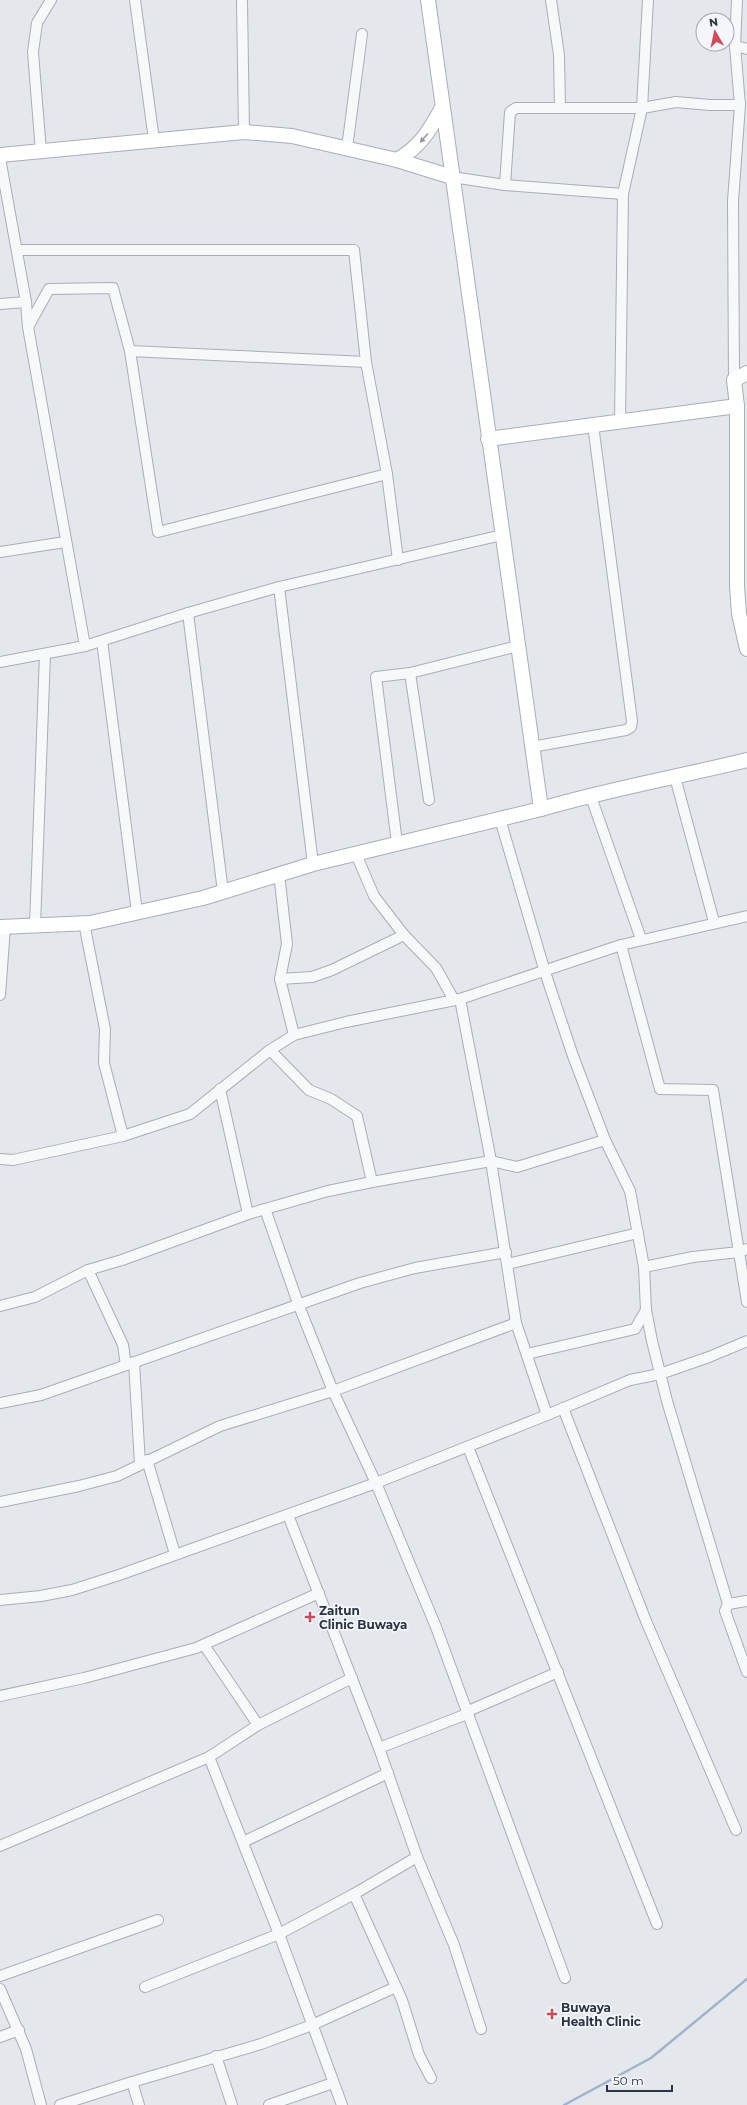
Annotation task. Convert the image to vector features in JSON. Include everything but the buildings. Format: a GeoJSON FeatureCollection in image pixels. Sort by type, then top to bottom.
{"type":"FeatureCollection","features":[{"type":"Feature","properties":{"kind":"street"},"geometry":{"type":"LineString","coordinates":[[41,152],[33,52],[37,23],[51,0]]}},
{"type":"Feature","properties":{"kind":"street"},"geometry":{"type":"LineString","coordinates":[[135,0],[154,140]]}},
{"type":"Feature","properties":{"kind":"street"},"geometry":{"type":"LineString","coordinates":[[428,0],[488,439],[541,809]]}},
{"type":"Feature","properties":{"kind":"street"},"geometry":{"type":"LineString","coordinates":[[551,0],[559,55],[560,108]]}},
{"type":"Feature","properties":{"kind":"street"},"geometry":{"type":"LineString","coordinates":[[620,421],[623,194],[642,108],[648,0]]}},
{"type":"Feature","properties":{"kind":"street"},"geometry":{"type":"LineString","coordinates":[[737,0],[735,46],[740,105],[733,201],[734,380],[737,406],[737,586],[743,614],[747,649]]}},
{"type":"Feature","properties":{"kind":"street"},"geometry":{"type":"LineString","coordinates":[[242,2],[244,132]]}},
{"type":"Feature","properties":{"kind":"street"},"geometry":{"type":"LineString","coordinates":[[347,148],[362,34]]}},
{"type":"Feature","properties":{"kind":"street"},"geometry":{"type":"LineString","coordinates":[[735,46],[747,49]]}},
{"type":"Feature","properties":{"kind":"street"},"geometry":{"type":"LineString","coordinates":[[505,185],[510,112],[516,108],[642,108],[676,102],[710,105],[740,105]]}},
{"type":"Feature","properties":{"kind":"street"},"geometry":{"type":"LineString","coordinates":[[397,160],[413,151],[428,134],[442,108]]}},
{"type":"Feature","properties":{"kind":"street"},"geometry":{"type":"LineString","coordinates":[[85,646],[65,542],[28,327],[26,302],[0,156],[244,132],[292,136],[397,160],[452,177],[505,185],[623,194]]}},
{"type":"Feature","properties":{"kind":"street"},"geometry":{"type":"LineString","coordinates":[[17,250],[354,250],[366,362],[387,474],[398,560]]}},
{"type":"Feature","properties":{"kind":"street"},"geometry":{"type":"LineString","coordinates":[[28,327],[49,289],[113,288],[130,351],[158,532],[387,474]]}},
{"type":"Feature","properties":{"kind":"street"},"geometry":{"type":"LineString","coordinates":[[0,304],[26,302]]}},
{"type":"Feature","properties":{"kind":"street"},"geometry":{"type":"LineString","coordinates":[[130,351],[366,362]]}},
{"type":"Feature","properties":{"kind":"street"},"geometry":{"type":"LineString","coordinates":[[734,380],[747,373]]}},
{"type":"Feature","properties":{"kind":"street"},"geometry":{"type":"LineString","coordinates":[[488,439],[737,406]]}},
{"type":"Feature","properties":{"kind":"street"},"geometry":{"type":"LineString","coordinates":[[532,747],[626,730],[631,727],[632,721],[593,425]]}},
{"type":"Feature","properties":{"kind":"street"},"geometry":{"type":"LineString","coordinates":[[0,662],[85,646],[188,613],[279,587],[502,535]]}},
{"type":"Feature","properties":{"kind":"street"},"geometry":{"type":"LineString","coordinates":[[0,552],[65,542]]}},
{"type":"Feature","properties":{"kind":"street"},"geometry":{"type":"LineString","coordinates":[[279,587],[313,864]]}},
{"type":"Feature","properties":{"kind":"street"},"geometry":{"type":"LineString","coordinates":[[188,613],[222,892]]}},
{"type":"Feature","properties":{"kind":"street"},"geometry":{"type":"LineString","coordinates":[[102,641],[137,912]]}},
{"type":"Feature","properties":{"kind":"street"},"geometry":{"type":"LineString","coordinates":[[397,843],[376,677],[410,673],[518,646]]}},
{"type":"Feature","properties":{"kind":"street"},"geometry":{"type":"LineString","coordinates":[[35,926],[45,654]]}},
{"type":"Feature","properties":{"kind":"street"},"geometry":{"type":"LineString","coordinates":[[410,673],[429,800]]}},
{"type":"Feature","properties":{"kind":"street"},"geometry":{"type":"LineString","coordinates":[[0,995],[3,927],[84,923],[137,912],[222,892],[313,864],[541,809],[590,794],[675,777],[747,760]]}},
{"type":"Feature","properties":{"kind":"street"},"geometry":{"type":"LineString","coordinates":[[675,777],[714,922]]}},
{"type":"Feature","properties":{"kind":"street"},"geometry":{"type":"LineString","coordinates":[[590,794],[641,939]]}},
{"type":"Feature","properties":{"kind":"street"},"geometry":{"type":"LineString","coordinates":[[500,819],[545,972],[573,1056],[605,1140],[630,1191],[644,1267],[646,1310],[660,1374],[728,1604],[725,1611],[747,1672]]}},
{"type":"Feature","properties":{"kind":"street"},"geometry":{"type":"LineString","coordinates":[[356,854],[374,896],[404,935],[436,968],[457,999],[491,1161],[516,1323],[547,1415]]}},
{"type":"Feature","properties":{"kind":"street"},"geometry":{"type":"LineString","coordinates":[[279,874],[286,944],[280,979],[294,1035]]}},
{"type":"Feature","properties":{"kind":"street"},"geometry":{"type":"LineString","coordinates":[[0,1159],[13,1160],[124,1136],[190,1114],[270,1050],[294,1035],[346,1022],[457,999],[545,972],[641,939],[747,916]]}},
{"type":"Feature","properties":{"kind":"street"},"geometry":{"type":"LineString","coordinates":[[84,923],[105,1029],[104,1063],[124,1136]]}},
{"type":"Feature","properties":{"kind":"street"},"geometry":{"type":"LineString","coordinates":[[280,979],[312,977],[332,970],[404,935]]}},
{"type":"Feature","properties":{"kind":"street"},"geometry":{"type":"LineString","coordinates":[[621,945],[660,1089],[713,1090],[743,1250],[747,1302]]}},
{"type":"Feature","properties":{"kind":"street"},"geometry":{"type":"LineString","coordinates":[[270,1050],[309,1090],[331,1099],[356,1116],[372,1182]]}},
{"type":"Feature","properties":{"kind":"street"},"geometry":{"type":"LineString","coordinates":[[220,1089],[248,1214]]}},
{"type":"Feature","properties":{"kind":"street"},"geometry":{"type":"LineString","coordinates":[[0,1306],[35,1297],[88,1270],[122,1260],[248,1214],[328,1191],[491,1161],[517,1167],[605,1140]]}},
{"type":"Feature","properties":{"kind":"street"},"geometry":{"type":"LineString","coordinates":[[265,1209],[299,1306],[333,1391],[376,1483],[436,1627],[564,1978]]}},
{"type":"Feature","properties":{"kind":"street"},"geometry":{"type":"LineString","coordinates":[[508,1264],[638,1233]]}},
{"type":"Feature","properties":{"kind":"street"},"geometry":{"type":"LineString","coordinates":[[644,1267],[693,1257],[743,1250]]}},
{"type":"Feature","properties":{"kind":"street"},"geometry":{"type":"LineString","coordinates":[[0,1403],[41,1395],[360,1284],[416,1268],[506,1252]]}},
{"type":"Feature","properties":{"kind":"street"},"geometry":{"type":"LineString","coordinates":[[88,1270],[124,1345],[130,1364],[144,1462],[175,1554]]}},
{"type":"Feature","properties":{"kind":"street"},"geometry":{"type":"LineString","coordinates":[[527,1354],[634,1329],[646,1310]]}},
{"type":"Feature","properties":{"kind":"street"},"geometry":{"type":"LineString","coordinates":[[0,1502],[116,1476],[220,1426],[333,1391],[516,1323]]}},
{"type":"Feature","properties":{"kind":"street"},"geometry":{"type":"LineString","coordinates":[[634,1329],[652,1341]]}},
{"type":"Feature","properties":{"kind":"street"},"geometry":{"type":"LineString","coordinates":[[0,1600],[41,1596],[72,1590],[376,1483],[547,1415],[630,1380],[660,1374],[709,1358],[747,1341]]}},
{"type":"Feature","properties":{"kind":"street"},"geometry":{"type":"LineString","coordinates":[[563,1408],[646,1621],[736,1830]]}},
{"type":"Feature","properties":{"kind":"street"},"geometry":{"type":"LineString","coordinates":[[468,1447],[658,1924]]}},
{"type":"Feature","properties":{"kind":"street"},"geometry":{"type":"LineString","coordinates":[[288,1515],[379,1748],[417,1857],[454,1945],[481,2029]]}},
{"type":"Feature","properties":{"kind":"street"},"geometry":{"type":"LineString","coordinates":[[0,1696],[84,1678],[204,1644],[319,1593]]}},
{"type":"Feature","properties":{"kind":"street"},"geometry":{"type":"LineString","coordinates":[[728,1604],[747,1601]]}},
{"type":"Feature","properties":{"kind":"street"},"geometry":{"type":"LineString","coordinates":[[204,1644],[258,1725]]}},
{"type":"Feature","properties":{"kind":"street"},"geometry":{"type":"LineString","coordinates":[[379,1748],[467,1713],[558,1672]]}},
{"type":"Feature","properties":{"kind":"street"},"geometry":{"type":"LineString","coordinates":[[0,1846],[209,1757],[258,1725],[352,1678]]}},
{"type":"Feature","properties":{"kind":"street"},"geometry":{"type":"LineString","coordinates":[[209,1757],[279,1934],[342,2105]]}},
{"type":"Feature","properties":{"kind":"street"},"geometry":{"type":"LineString","coordinates":[[243,1842],[388,1773]]}},
{"type":"Feature","properties":{"kind":"street"},"geometry":{"type":"LineString","coordinates":[[145,1987],[279,1934],[354,1894],[417,1857]]}},
{"type":"Feature","properties":{"kind":"street"},"geometry":{"type":"LineString","coordinates":[[354,1894],[396,1987],[419,2055],[431,2078]]}},
{"type":"Feature","properties":{"kind":"street"},"geometry":{"type":"LineString","coordinates":[[0,1976],[158,1920]]}},
{"type":"Feature","properties":{"kind":"street"},"geometry":{"type":"LineString","coordinates":[[60,2105],[216,2056],[261,2044],[312,2026],[396,1987]]}},
{"type":"Feature","properties":{"kind":"street"},"geometry":{"type":"LineString","coordinates":[[0,1989],[26,2049],[41,2105]]}},
{"type":"Feature","properties":{"kind":"street"},"geometry":{"type":"LineString","coordinates":[[0,2037],[19,2030]]}},
{"type":"Feature","properties":{"kind":"street"},"geometry":{"type":"LineString","coordinates":[[216,2056],[232,2105]]}},
{"type":"Feature","properties":{"kind":"street"},"geometry":{"type":"LineString","coordinates":[[132,2082],[139,2105]]}},
{"type":"Feature","properties":{"kind":"street"},"geometry":{"type":"LineString","coordinates":[[269,2105],[333,2083]]}},
{"type":"Feature","properties":{"kind":"waterway"},"geometry":{"type":"LineString","coordinates":[[564,2105],[651,2058],[747,1979]]}},
{"type":"Feature","properties":{"kind":"place","name":"Zaitun Clinic Buwaya"},"geometry":{"type":"Point","coordinates":[310,1617]}},
{"type":"Feature","properties":{"kind":"place","name":"Buwaya Health Clinic"},"geometry":{"type":"Point","coordinates":[552,2014]}}]}
